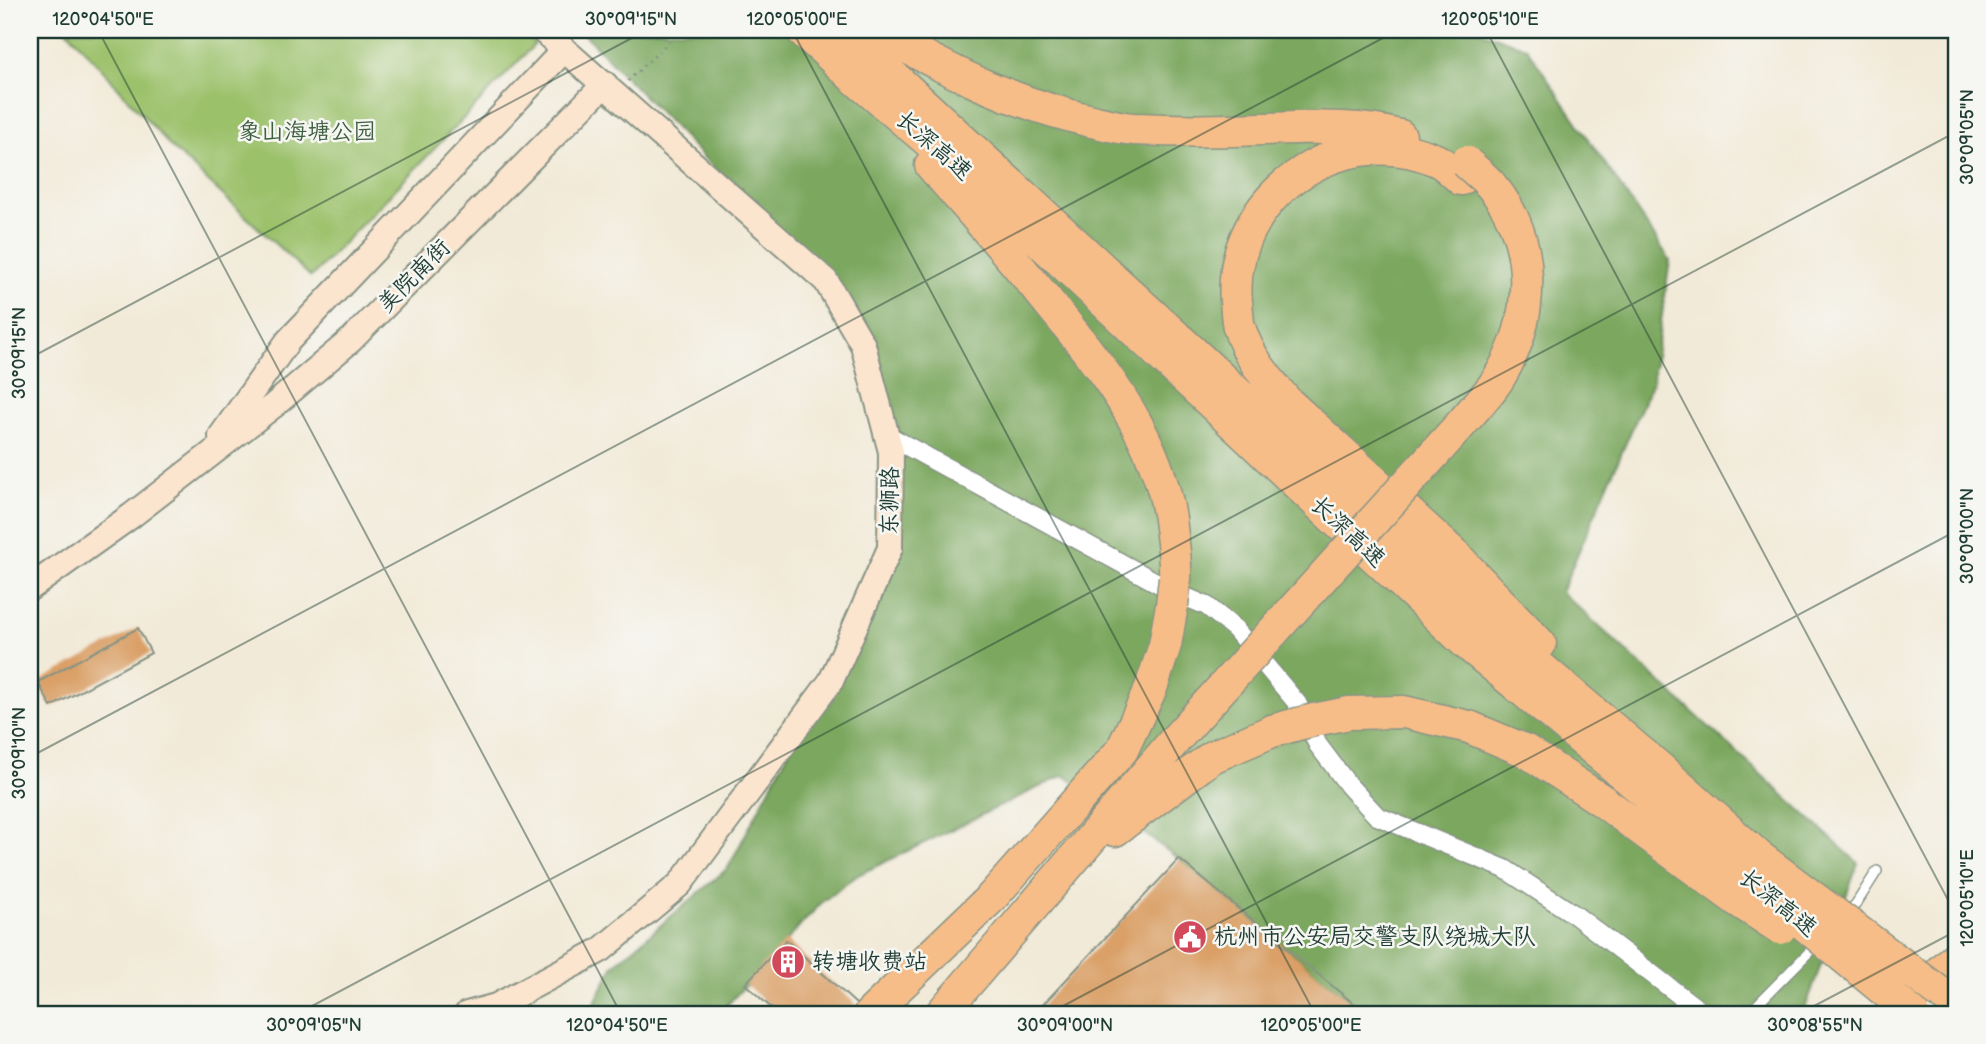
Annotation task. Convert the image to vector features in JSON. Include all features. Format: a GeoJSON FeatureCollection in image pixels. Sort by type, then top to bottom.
{"type":"FeatureCollection","features":[{"type":"Feature","properties":{"kind":"highway","name":"长深高速"},"geometry":{"type":"LineString","coordinates":[[802,30],[982,187],[1466,643],[1912,1014]]}},
{"type":"Feature","properties":{"kind":"highway","name":"长深高速"},"geometry":{"type":"LineString","coordinates":[[843,30],[1482,618],[1657,766],[1746,877],[1956,1005]]}},
{"type":"Feature","properties":{"kind":"highway"},"geometry":{"type":"LineString","coordinates":[[877,30],[989,90],[1064,115],[1130,129],[1357,128],[1390,133],[1439,146],[1464,171]]}},
{"type":"Feature","properties":{"kind":"highway"},"geometry":{"type":"LineString","coordinates":[[851,75],[1004,248],[1111,381],[1136,422],[1155,462],[1170,510],[1173,591],[1166,645],[1122,750],[992,897]]}},
{"type":"Feature","properties":{"kind":"highway"},"geometry":{"type":"LineString","coordinates":[[870,1014],[992,897],[1094,812],[1168,736],[1463,422],[1500,376],[1520,330],[1527,298],[1527,269],[1517,230],[1490,184],[1464,171],[1409,152],[1378,148],[1338,154],[1303,171],[1274,195],[1252,223],[1240,252],[1235,285],[1238,326],[1249,352],[1264,376],[1287,402],[1455,555],[1657,766]]}},
{"type":"Feature","properties":{"kind":"highway"},"geometry":{"type":"LineString","coordinates":[[1056,877],[1212,757],[1272,731],[1304,723],[1349,713],[1404,712],[1469,727],[1526,751],[1601,800],[1746,877]]}},
{"type":"Feature","properties":{"kind":"highway"},"geometry":{"type":"LineString","coordinates":[[940,1014],[1056,877],[1168,736]]}},
{"type":"Feature","properties":{"kind":"highway"},"geometry":{"type":"LineString","coordinates":[[1894,1014],[1956,957]]}},
{"type":"Feature","properties":{"kind":"highway"},"geometry":{"type":"LineString","coordinates":[[1894,1014],[1956,974]]}},
{"type":"Feature","properties":{"kind":"highway"},"geometry":{"type":"LineString","coordinates":[[1943,1014],[1956,1005]]}},
{"type":"Feature","properties":{"kind":"street","name":"东狮路"},"geometry":{"type":"LineString","coordinates":[[467,1014],[498,1010],[601,950],[680,884],[831,681],[890,548],[891,452],[887,435],[863,345],[826,281],[542,30]]}},
{"type":"Feature","properties":{"kind":"street","name":"美院南街"},"geometry":{"type":"LineString","coordinates":[[209,453],[289,341],[564,50]]}},
{"type":"Feature","properties":{"kind":"street","name":"美院南街"},"geometry":{"type":"LineString","coordinates":[[30,588],[131,516],[273,406],[351,340],[610,89]]}},
{"type":"Feature","properties":{"kind":"street"},"geometry":{"type":"LineString","coordinates":[[887,435],[1174,592],[1207,606],[1235,629],[1297,703],[1318,746],[1377,816],[1505,869],[1574,915],[1703,1014]]}},
{"type":"Feature","properties":{"kind":"lane"},"geometry":{"type":"LineString","coordinates":[[1838,922],[1856,904],[1877,871]]}},
{"type":"Feature","properties":{"kind":"lane"},"geometry":{"type":"LineString","coordinates":[[1748,1014],[1829,932]]}},
{"type":"Feature","properties":{"kind":"path"},"geometry":{"type":"LineString","coordinates":[[610,89],[681,30]]}},
{"type":"Feature","properties":{"kind":"green space","name":"象山海塘公园"},"geometry":{"type":"Polygon","coordinates":[[[67,30],[519,30],[535,44],[311,277],[171,147],[67,30]]]}},
{"type":"Feature","properties":{"kind":"green space"},"geometry":{"type":"Polygon","coordinates":[[[580,30],[1478,30],[1527,48],[1670,260],[1652,383],[1561,592],[1858,863],[1803,1014],[1366,1014],[1179,859],[1064,775],[858,875],[823,901],[719,1014],[589,1014],[614,965],[728,868],[812,707],[890,548],[887,435],[863,345],[802,259],[580,30]]]}},
{"type":"Feature","properties":{"kind":"building"},"geometry":{"type":"Polygon","coordinates":[[[138,628],[151,653],[51,707],[38,682],[138,628]]]}},
{"type":"Feature","properties":{"kind":"building","name":"杭州市公安局交警支队绕城大队"},"geometry":{"type":"Polygon","coordinates":[[[1179,859],[1366,1014],[1034,1014],[1179,859]]]}},
{"type":"Feature","properties":{"kind":"building","name":"转塘收费站"},"geometry":{"type":"Polygon","coordinates":[[[786,940],[867,1014],[778,1014],[745,984],[786,940]]]}},
{"type":"Feature","properties":{"kind":"place","name":"杭州市公安局交警支队绕城大队"},"geometry":{"type":"Point","coordinates":[1190,937]}},
{"type":"Feature","properties":{"kind":"place","name":"转塘收费站"},"geometry":{"type":"Point","coordinates":[788,962]}}]}
